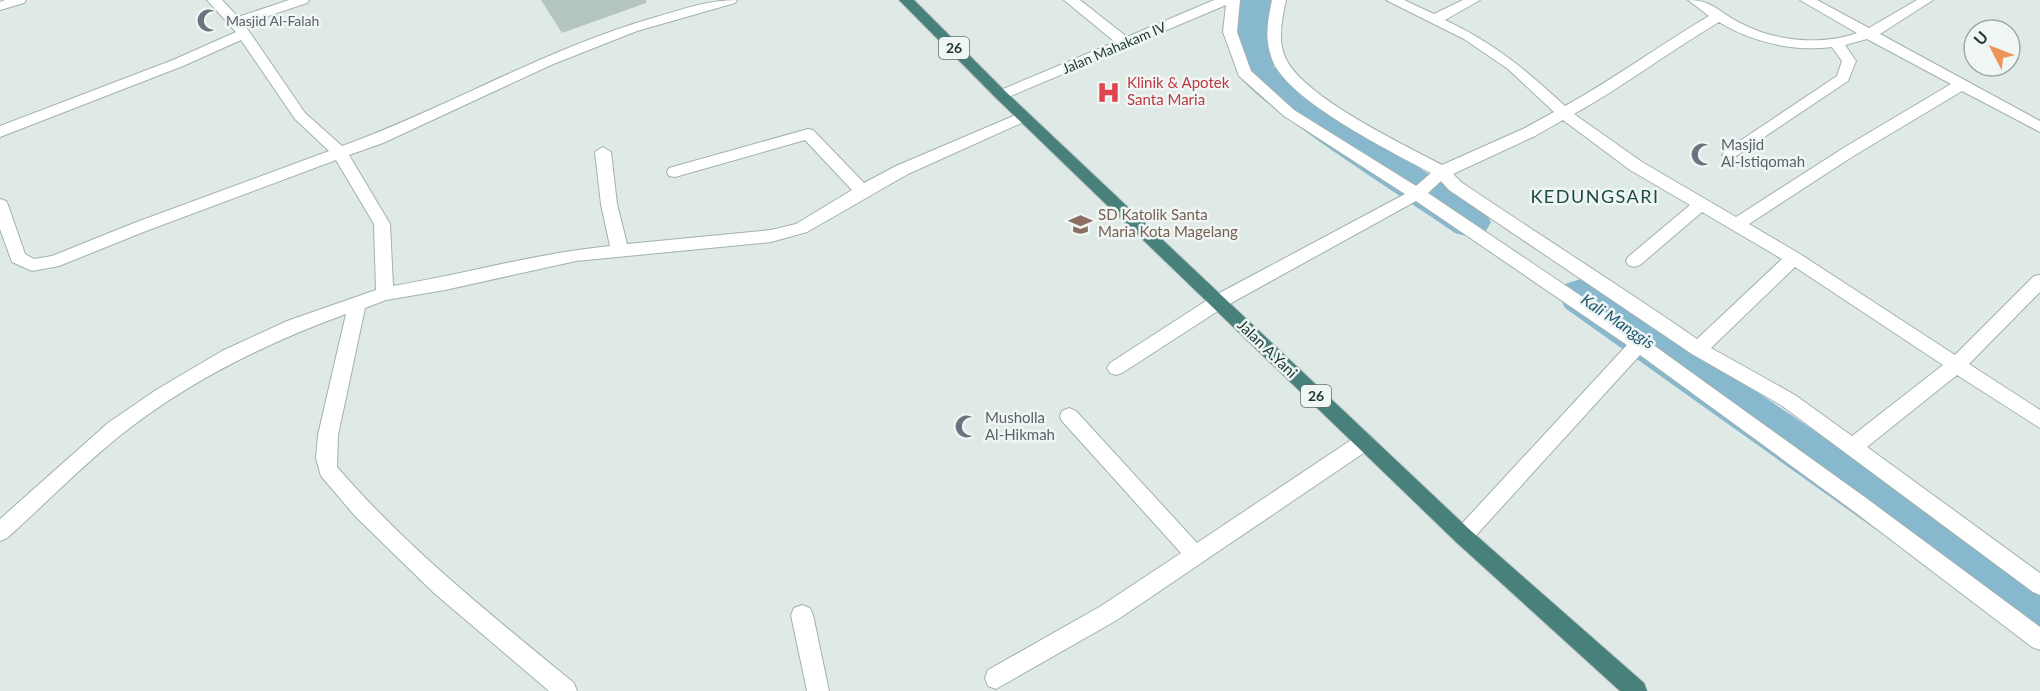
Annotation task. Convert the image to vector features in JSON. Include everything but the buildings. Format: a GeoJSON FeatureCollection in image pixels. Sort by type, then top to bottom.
{"type":"FeatureCollection","features":[{"type":"Feature","properties":{"kind":"highway","name":"Jalan A.Yani"},"geometry":{"type":"LineString","coordinates":[[906,0],[1023,117],[1463,536],[1636,691]]}},
{"type":"Feature","properties":{"kind":"street"},"geometry":{"type":"LineString","coordinates":[[0,6],[19,0]]}},
{"type":"Feature","properties":{"kind":"street"},"geometry":{"type":"LineString","coordinates":[[214,0],[240,27],[300,116],[339,152],[382,224],[385,294]]}},
{"type":"Feature","properties":{"kind":"street"},"geometry":{"type":"LineString","coordinates":[[0,132],[178,63],[240,27],[302,0]]}},
{"type":"Feature","properties":{"kind":"street"},"geometry":{"type":"LineString","coordinates":[[0,205],[5,240],[18,258],[32,265],[53,262],[378,139],[546,62],[632,28],[730,0]]}},
{"type":"Feature","properties":{"kind":"street"},"geometry":{"type":"LineString","coordinates":[[1071,0],[1126,43]]}},
{"type":"Feature","properties":{"kind":"street","name":"Jalan Mahakam IV"},"geometry":{"type":"LineString","coordinates":[[1001,95],[1226,0]]}},
{"type":"Feature","properties":{"kind":"street"},"geometry":{"type":"LineString","coordinates":[[1233,0],[1230,32],[1244,73],[1289,113],[1418,193],[1639,344],[1859,504],[2040,640]]}},
{"type":"Feature","properties":{"kind":"street"},"geometry":{"type":"LineString","coordinates":[[1279,0],[1273,31],[1279,60],[1297,82],[1319,101],[1455,186],[1698,349],[1788,400],[1854,446],[2040,585]]}},
{"type":"Feature","properties":{"kind":"street"},"geometry":{"type":"LineString","coordinates":[[1393,0],[1469,36],[1513,66],[1563,113],[1636,166],[1794,258],[2040,420]]}},
{"type":"Feature","properties":{"kind":"street"},"geometry":{"type":"LineString","coordinates":[[1434,21],[1473,0]]}},
{"type":"Feature","properties":{"kind":"street"},"geometry":{"type":"LineString","coordinates":[[1695,0],[1751,33],[1808,44],[1837,44],[1870,33],[1926,0]]}},
{"type":"Feature","properties":{"kind":"street"},"geometry":{"type":"LineString","coordinates":[[1807,0],[2040,128]]}},
{"type":"Feature","properties":{"kind":"street"},"geometry":{"type":"LineString","coordinates":[[1116,368],[1218,302],[1418,193],[1438,176],[1530,132],[1600,93],[1665,48],[1719,16]]}},
{"type":"Feature","properties":{"kind":"street"},"geometry":{"type":"LineString","coordinates":[[1730,155],[1843,78],[1849,61],[1837,44]]}},
{"type":"Feature","properties":{"kind":"street"},"geometry":{"type":"LineString","coordinates":[[1737,224],[1850,151],[1962,84]]}},
{"type":"Feature","properties":{"kind":"street"},"geometry":{"type":"LineString","coordinates":[[0,532],[115,429],[163,395],[228,356],[293,326],[385,294],[445,284],[576,255],[771,236],[801,228],[861,191],[902,170],[1023,117]]}},
{"type":"Feature","properties":{"kind":"street"},"geometry":{"type":"LineString","coordinates":[[675,172],[808,134],[861,191]]}},
{"type":"Feature","properties":{"kind":"street"},"geometry":{"type":"LineString","coordinates":[[603,152],[609,204],[620,252]]}},
{"type":"Feature","properties":{"kind":"street"},"geometry":{"type":"LineString","coordinates":[[1634,261],[1702,203]]}},
{"type":"Feature","properties":{"kind":"street"},"geometry":{"type":"LineString","coordinates":[[1698,349],[1794,258]]}},
{"type":"Feature","properties":{"kind":"street"},"geometry":{"type":"LineString","coordinates":[[1854,446],[1957,364],[2040,281]]}},
{"type":"Feature","properties":{"kind":"street"},"geometry":{"type":"LineString","coordinates":[[357,304],[328,435],[326,458],[328,470],[362,510],[441,586],[566,691]]}},
{"type":"Feature","properties":{"kind":"street"},"geometry":{"type":"LineString","coordinates":[[1463,536],[1639,344]]}},
{"type":"Feature","properties":{"kind":"street"},"geometry":{"type":"LineString","coordinates":[[1069,416],[1196,556]]}},
{"type":"Feature","properties":{"kind":"street"},"geometry":{"type":"LineString","coordinates":[[996,678],[1109,613],[1364,442]]}},
{"type":"Feature","properties":{"kind":"street"},"geometry":{"type":"LineString","coordinates":[[802,615],[818,691]]}},
{"type":"Feature","properties":{"kind":"waterway","name":"Kali Manggis"},"geometry":{"type":"LineString","coordinates":[[1257,0],[1252,9],[1250,43],[1256,72],[1294,104],[1470,222]]}},
{"type":"Feature","properties":{"kind":"waterway","name":"Kali Manggis"},"geometry":{"type":"LineString","coordinates":[[1581,296],[2040,614]]}},
{"type":"Feature","properties":{"kind":"place","name":"Masjid Al-Falah"},"geometry":{"type":"Point","coordinates":[208,21]}},
{"type":"Feature","properties":{"kind":"place","name":"Klinik & Apotek Santa Maria"},"geometry":{"type":"Point","coordinates":[1109,92]}},
{"type":"Feature","properties":{"kind":"place","name":"Masjid Al-Istiqomah"},"geometry":{"type":"Point","coordinates":[1703,154]}},
{"type":"Feature","properties":{"kind":"place","name":"SD Katolik Santa Maria Kota Magelang"},"geometry":{"type":"Point","coordinates":[1080,224]}},
{"type":"Feature","properties":{"kind":"place","name":"Musholla Al-Hikmah"},"geometry":{"type":"Point","coordinates":[967,427]}},
{"type":"Feature","properties":{"kind":"district","name":"KEDUNGSARI"},"geometry":{"type":"Point","coordinates":[1595,197]}}]}
